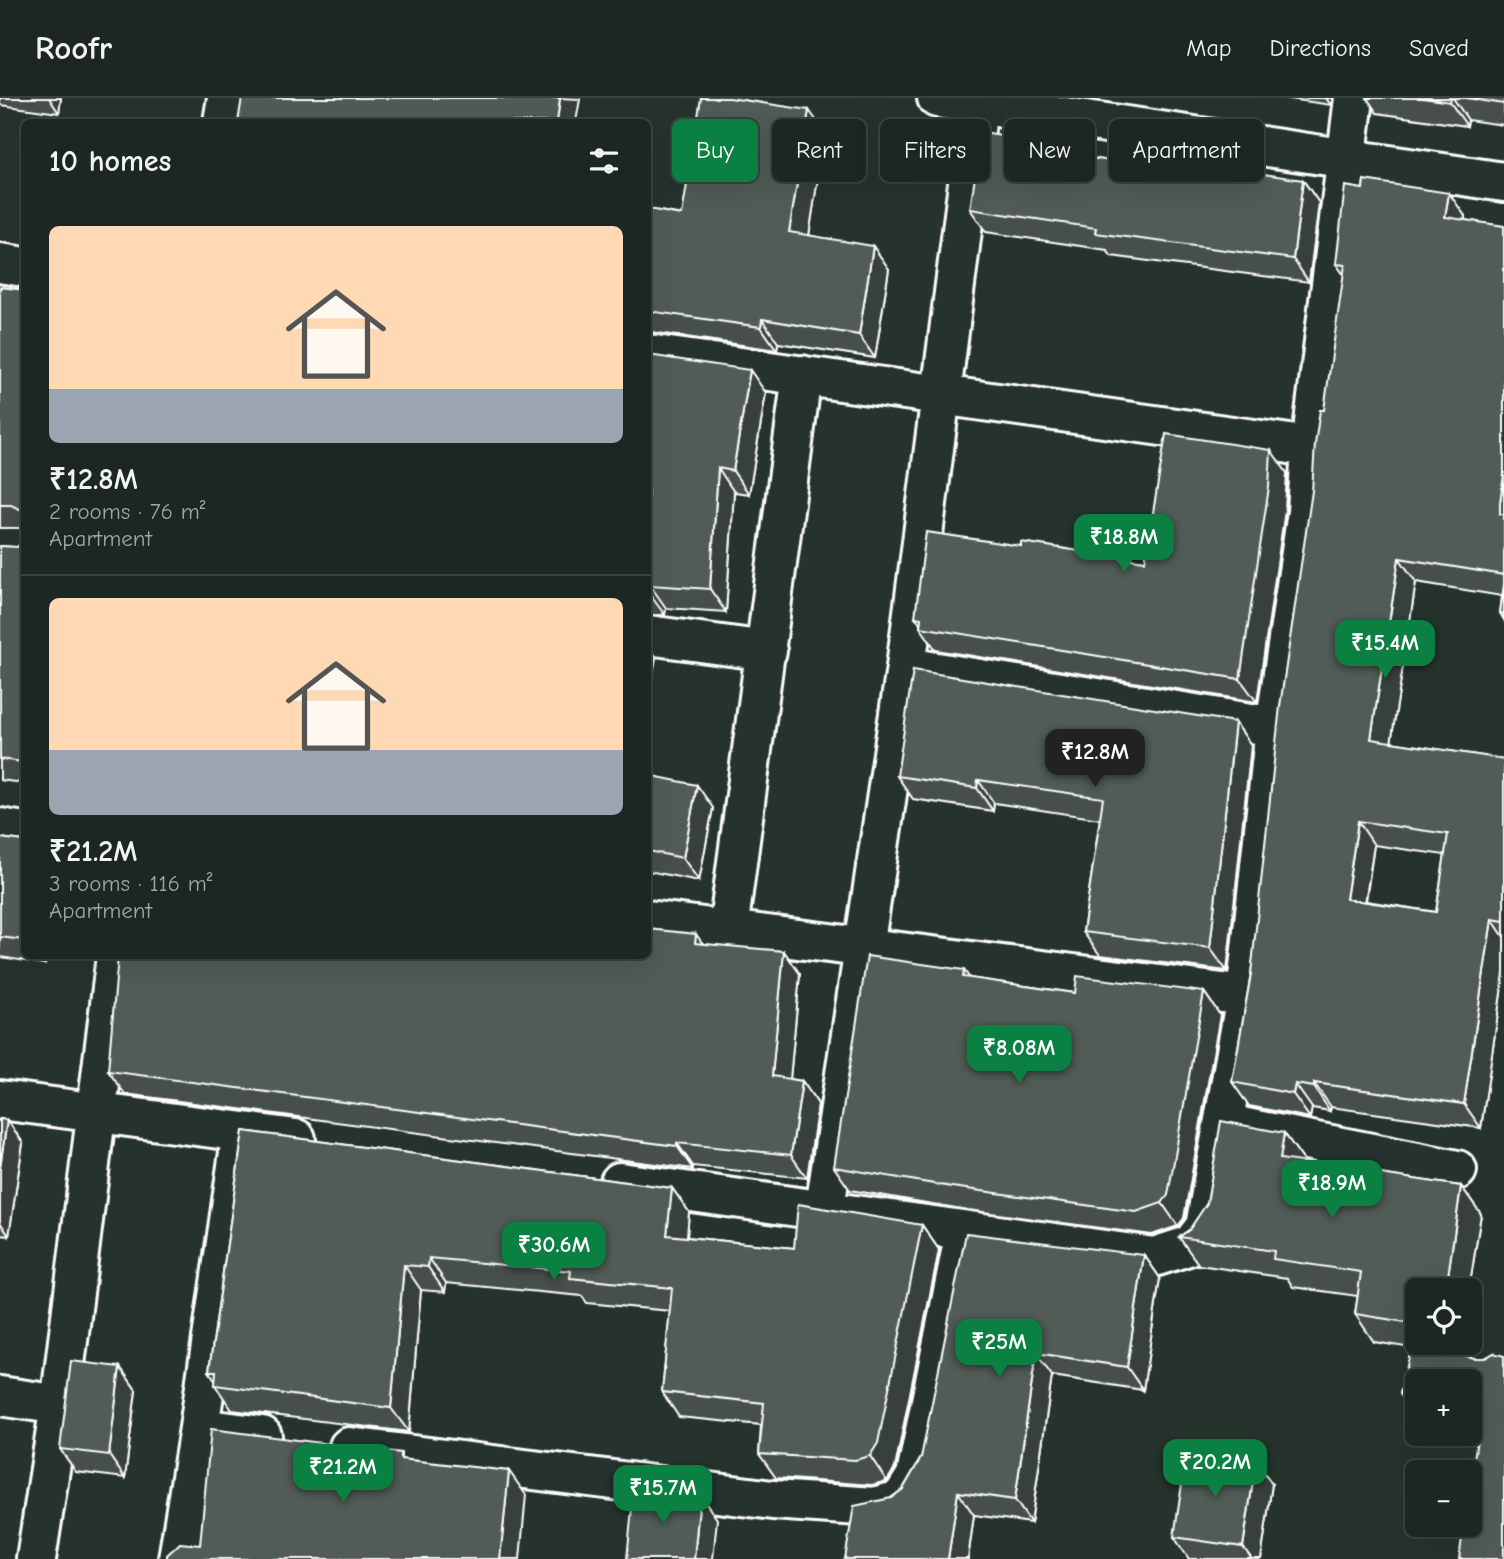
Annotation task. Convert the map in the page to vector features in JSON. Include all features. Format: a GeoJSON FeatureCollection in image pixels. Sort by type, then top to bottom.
{"type":"FeatureCollection","features":[{"type":"Feature","properties":{"kind":"street"},"geometry":{"type":"LineString","coordinates":[[224,119],[227,98]]}},
{"type":"Feature","properties":{"kind":"street"},"geometry":{"type":"LineString","coordinates":[[937,98],[979,101],[1346,160],[1504,182]]}},
{"type":"Feature","properties":{"kind":"street"},"geometry":{"type":"LineString","coordinates":[[581,1177],[1154,1256],[1191,1245],[1205,1227],[1246,996],[1275,727],[1307,512],[1311,447],[1354,98]]}},
{"type":"Feature","properties":{"kind":"street"},"geometry":{"type":"LineString","coordinates":[[825,1209],[867,947],[884,802],[906,667],[979,101]]}},
{"type":"Feature","properties":{"kind":"street"},"geometry":{"type":"LineString","coordinates":[[0,263],[21,266]]}},
{"type":"Feature","properties":{"kind":"street"},"geometry":{"type":"LineString","coordinates":[[651,354],[1311,447]]}},
{"type":"Feature","properties":{"kind":"street"},"geometry":{"type":"LineString","coordinates":[[728,930],[802,375]]}},
{"type":"Feature","properties":{"kind":"street"},"geometry":{"type":"LineString","coordinates":[[651,635],[767,651]]}},
{"type":"Feature","properties":{"kind":"street"},"geometry":{"type":"LineString","coordinates":[[906,667],[1275,727]]}},
{"type":"Feature","properties":{"kind":"street"},"geometry":{"type":"LineString","coordinates":[[0,828],[21,832]]}},
{"type":"Feature","properties":{"kind":"street"},"geometry":{"type":"LineString","coordinates":[[651,920],[1246,996]]}},
{"type":"Feature","properties":{"kind":"street"},"geometry":{"type":"LineString","coordinates":[[36,1559],[60,1405],[116,959]]}},
{"type":"Feature","properties":{"kind":"street"},"geometry":{"type":"LineString","coordinates":[[0,1100],[337,1144]]}},
{"type":"Feature","properties":{"kind":"street"},"geometry":{"type":"LineString","coordinates":[[1224,1124],[1457,1170]]}},
{"type":"Feature","properties":{"kind":"street"},"geometry":{"type":"LineString","coordinates":[[178,1559],[200,1428],[242,1132]]}},
{"type":"Feature","properties":{"kind":"street"},"geometry":{"type":"LineString","coordinates":[[200,1428],[773,1500],[874,1507],[901,1500],[916,1476],[965,1232]]}},
{"type":"Feature","properties":{"kind":"street"},"geometry":{"type":"LineString","coordinates":[[0,1396],[60,1405]]}},
{"type":"Feature","properties":{"kind":"building"},"geometry":{"type":"Polygon","coordinates":[[[242,98],[560,98],[557,119],[238,119],[242,98]]]}},
{"type":"Feature","properties":{"kind":"building"},"geometry":{"type":"Polygon","coordinates":[[[701,98],[730,98],[809,110],[808,119],[772,119],[772,182],[797,182],[789,232],[873,246],[859,335],[762,319],[761,327],[651,311],[651,210],[682,215],[687,182],[758,182],[758,119],[698,119],[701,98]]]}},
{"type":"Feature","properties":{"kind":"building"},"geometry":{"type":"Polygon","coordinates":[[[1422,98],[1451,98],[1450,102],[1422,98]]]}},
{"type":"Feature","properties":{"kind":"building"},"geometry":{"type":"Polygon","coordinates":[[[1466,98],[1504,98],[1504,104],[1466,98]]]}},
{"type":"Feature","properties":{"kind":"building"},"geometry":{"type":"Polygon","coordinates":[[[990,133],[1004,135],[1004,182],[1095,182],[1095,159],[1109,161],[1109,182],[1264,182],[1264,174],[1303,180],[1293,259],[1095,233],[1096,228],[970,209],[974,182],[990,182],[990,133]]]}},
{"type":"Feature","properties":{"kind":"building"},"geometry":{"type":"Polygon","coordinates":[[[1364,180],[1449,193],[1445,217],[1504,226],[1504,475],[1500,514],[1504,514],[1504,575],[1399,558],[1371,739],[1504,759],[1504,921],[1492,919],[1464,1104],[1314,1083],[1314,1087],[1295,1084],[1293,1094],[1232,1082],[1251,974],[1280,706],[1312,491],[1315,444],[1320,410],[1324,410],[1345,265],[1336,264],[1345,186],[1363,189],[1364,180]],[[1358,821],[1346,899],[1436,912],[1448,834],[1358,821]]]}},
{"type":"Feature","properties":{"kind":"building"},"geometry":{"type":"Polygon","coordinates":[[[0,287],[21,290],[21,510],[11,505],[0,505],[0,287]]]}},
{"type":"Feature","properties":{"kind":"building"},"geometry":{"type":"Polygon","coordinates":[[[651,355],[750,370],[733,471],[718,468],[710,589],[651,585],[651,355]]]}},
{"type":"Feature","properties":{"kind":"building"},"geometry":{"type":"Polygon","coordinates":[[[1166,434],[1271,450],[1269,487],[1240,679],[920,627],[921,618],[915,617],[926,532],[1021,546],[1021,542],[1145,561],[1166,434]]]}},
{"type":"Feature","properties":{"kind":"building"},"geometry":{"type":"Polygon","coordinates":[[[21,544],[21,762],[0,759],[0,546],[17,547],[21,544]]]}},
{"type":"Feature","properties":{"kind":"building"},"geometry":{"type":"Polygon","coordinates":[[[1504,584],[1504,614],[1500,613],[1504,584]]]}},
{"type":"Feature","properties":{"kind":"building"},"geometry":{"type":"Polygon","coordinates":[[[913,670],[1235,722],[1210,948],[1083,932],[1103,798],[978,780],[977,788],[897,776],[913,670]]]}},
{"type":"Feature","properties":{"kind":"building"},"geometry":{"type":"Polygon","coordinates":[[[651,776],[697,785],[683,858],[651,852],[651,776]]]}},
{"type":"Feature","properties":{"kind":"building"},"geometry":{"type":"Polygon","coordinates":[[[0,838],[21,841],[21,940],[0,937],[0,838]]]}},
{"type":"Feature","properties":{"kind":"building"},"geometry":{"type":"Polygon","coordinates":[[[651,929],[696,934],[695,943],[784,951],[772,1076],[802,1081],[791,1155],[677,1143],[677,1146],[108,1071],[118,959],[651,959],[651,929]]]}},
{"type":"Feature","properties":{"kind":"building"},"geometry":{"type":"Polygon","coordinates":[[[867,956],[964,970],[963,977],[1075,993],[1077,976],[1204,992],[1168,1195],[1162,1203],[1136,1212],[952,1187],[834,1167],[867,956]]]}},
{"type":"Feature","properties":{"kind":"building"},"geometry":{"type":"Polygon","coordinates":[[[0,1119],[7,1120],[0,1167],[0,1119]]]}},
{"type":"Feature","properties":{"kind":"building"},"geometry":{"type":"Polygon","coordinates":[[[1221,1121],[1284,1133],[1280,1159],[1461,1186],[1448,1278],[1405,1278],[1405,1322],[1355,1314],[1361,1272],[1273,1259],[1274,1251],[1179,1237],[1189,1230],[1207,1203],[1221,1121]]]}},
{"type":"Feature","properties":{"kind":"building"},"geometry":{"type":"Polygon","coordinates":[[[243,1131],[672,1188],[667,1235],[794,1248],[798,1204],[922,1225],[878,1443],[870,1456],[855,1460],[759,1454],[764,1403],[662,1392],[672,1288],[570,1278],[571,1271],[429,1258],[428,1267],[404,1265],[391,1408],[215,1385],[216,1371],[209,1371],[243,1131]]]}},
{"type":"Feature","properties":{"kind":"building"},"geometry":{"type":"Polygon","coordinates":[[[966,1233],[1144,1255],[1127,1367],[1036,1353],[1015,1500],[958,1492],[948,1559],[845,1559],[854,1506],[891,1498],[903,1489],[921,1458],[966,1233]]]}},
{"type":"Feature","properties":{"kind":"building"},"geometry":{"type":"Polygon","coordinates":[[[1494,1353],[1504,1356],[1504,1559],[1459,1559],[1462,1537],[1482,1537],[1482,1460],[1474,1460],[1476,1446],[1482,1446],[1482,1369],[1406,1369],[1410,1355],[1463,1355],[1485,1358],[1494,1353]]]}},
{"type":"Feature","properties":{"kind":"building"},"geometry":{"type":"Polygon","coordinates":[[[71,1361],[120,1367],[109,1455],[60,1449],[71,1361]]]}},
{"type":"Feature","properties":{"kind":"building"},"geometry":{"type":"Polygon","coordinates":[[[1405,1374],[1405,1395],[1400,1394],[1405,1374]]]}},
{"type":"Feature","properties":{"kind":"building"},"geometry":{"type":"Polygon","coordinates":[[[211,1429],[401,1453],[401,1459],[509,1471],[500,1559],[167,1559],[167,1555],[180,1543],[200,1545],[211,1429]]]}},
{"type":"Feature","properties":{"kind":"building"},"geometry":{"type":"Polygon","coordinates":[[[1187,1451],[1256,1461],[1243,1547],[1174,1537],[1187,1451]]]}},
{"type":"Feature","properties":{"kind":"building"},"geometry":{"type":"Polygon","coordinates":[[[634,1488],[700,1495],[694,1559],[627,1559],[634,1488]]]}}]}
